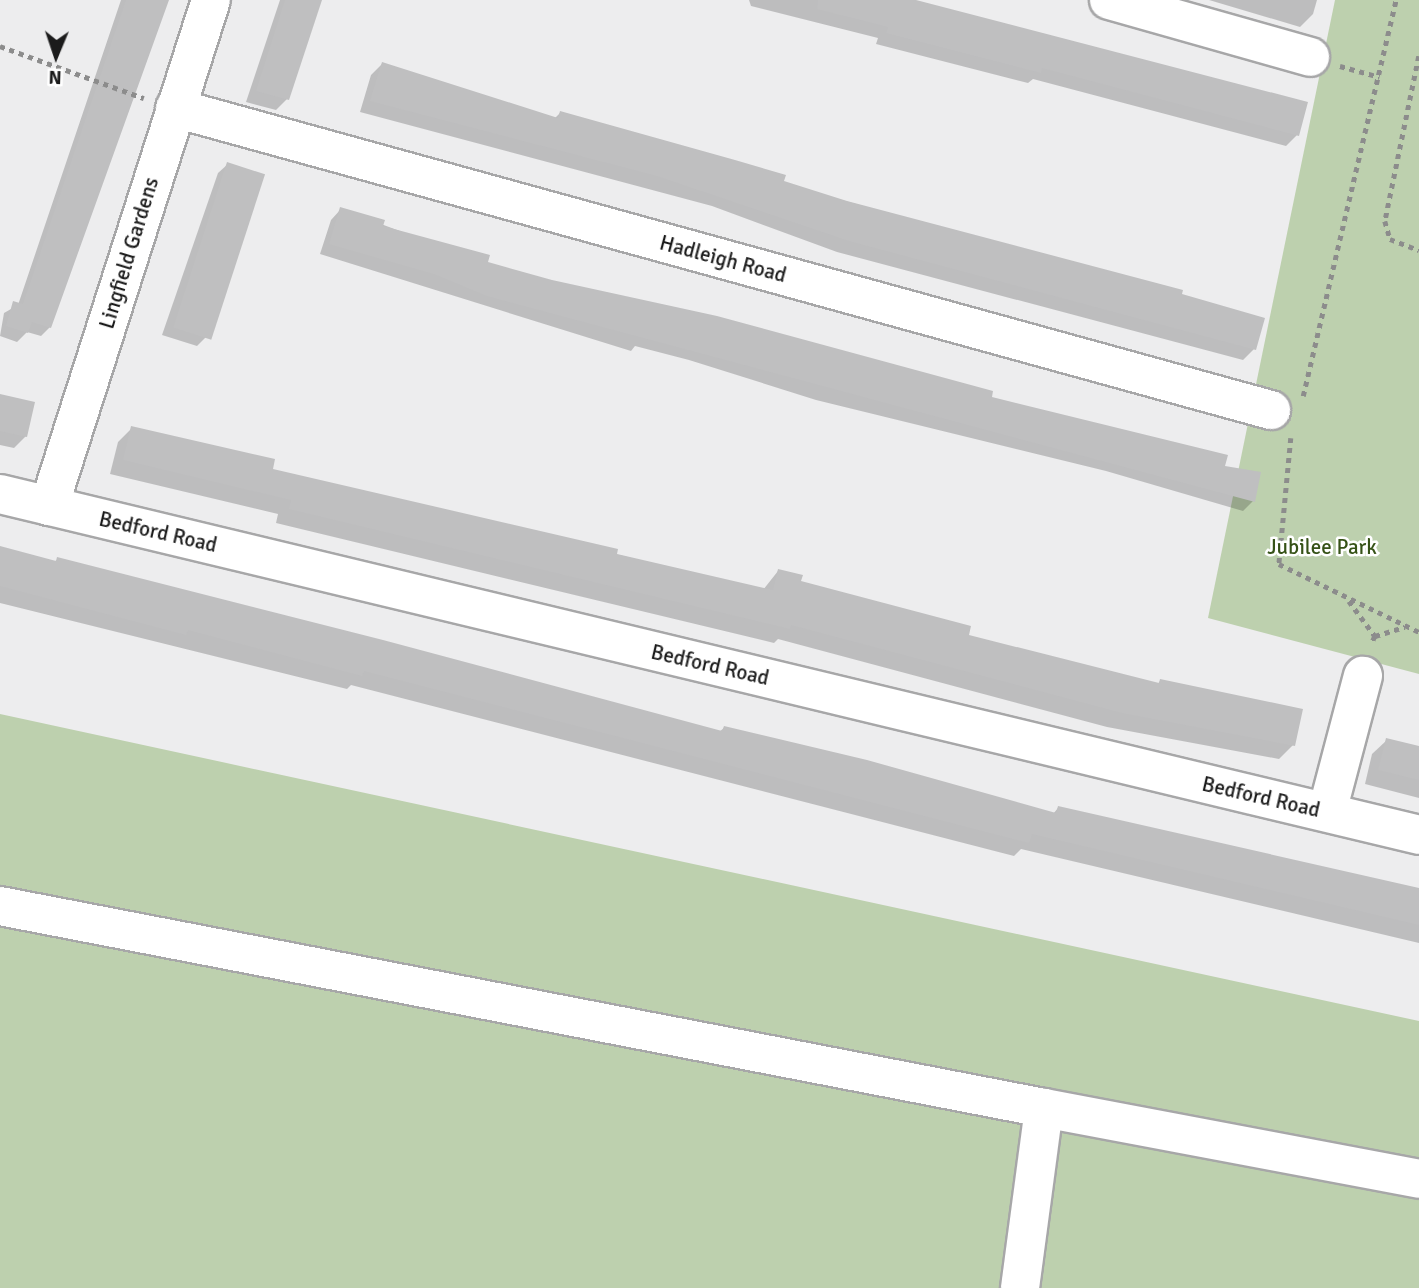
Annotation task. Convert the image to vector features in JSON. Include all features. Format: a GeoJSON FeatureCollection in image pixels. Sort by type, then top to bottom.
{"type":"FeatureCollection","features":[{"type":"Feature","properties":{"kind":"street","name":"Lingfield Gardens"},"geometry":{"type":"LineString","coordinates":[[49,506],[211,0]]}},
{"type":"Feature","properties":{"kind":"street"},"geometry":{"type":"LineString","coordinates":[[1110,0],[1310,57]]}},
{"type":"Feature","properties":{"kind":"street","name":"Hadleigh Road"},"geometry":{"type":"LineString","coordinates":[[175,108],[1288,414]]}},
{"type":"Feature","properties":{"kind":"street","name":"Bedford Road"},"geometry":{"type":"LineString","coordinates":[[0,494],[1419,835]]}},
{"type":"Feature","properties":{"kind":"street"},"geometry":{"type":"LineString","coordinates":[[1327,813],[1363,676]]}},
{"type":"Feature","properties":{"kind":"street"},"geometry":{"type":"LineString","coordinates":[[0,906],[1419,1179]]}},
{"type":"Feature","properties":{"kind":"street"},"geometry":{"type":"LineString","coordinates":[[1020,1288],[1044,1108]]}},
{"type":"Feature","properties":{"kind":"path"},"geometry":{"type":"LineString","coordinates":[[1396,0],[1288,414],[1279,564],[1348,601],[1419,632]]}},
{"type":"Feature","properties":{"kind":"path"},"geometry":{"type":"LineString","coordinates":[[0,46],[101,86],[175,108]]}},
{"type":"Feature","properties":{"kind":"path"},"geometry":{"type":"LineString","coordinates":[[1419,56],[1385,221],[1397,245],[1419,250]]}},
{"type":"Feature","properties":{"kind":"path"},"geometry":{"type":"LineString","coordinates":[[1348,601],[1375,636]]}},
{"type":"Feature","properties":{"kind":"path"},"geometry":{"type":"LineString","coordinates":[[1363,676],[1364,660],[1375,636],[1406,627]]}},
{"type":"Feature","properties":{"kind":"green space","name":"Jubilee Park"},"geometry":{"type":"Polygon","coordinates":[[[1335,0],[1419,0],[1419,674],[1208,618],[1335,0]]]}},
{"type":"Feature","properties":{"kind":"green space"},"geometry":{"type":"Polygon","coordinates":[[[0,714],[1419,1021],[1419,1288],[0,1288],[0,714]]]}},
{"type":"Feature","properties":{"kind":"building"},"geometry":{"type":"Polygon","coordinates":[[[126,0],[169,0],[51,328],[32,322],[28,333],[6,326],[13,301],[23,304],[126,0]]]}},
{"type":"Feature","properties":{"kind":"building"},"geometry":{"type":"Polygon","coordinates":[[[285,0],[322,0],[289,100],[256,91],[285,0]]]}},
{"type":"Feature","properties":{"kind":"building"},"geometry":{"type":"Polygon","coordinates":[[[818,0],[916,0],[1308,102],[1299,136],[1042,68],[1041,73],[886,33],[888,27],[817,9],[818,0]]]}},
{"type":"Feature","properties":{"kind":"building"},"geometry":{"type":"Polygon","coordinates":[[[382,62],[558,118],[560,111],[786,175],[784,181],[847,201],[1183,290],[1182,294],[1265,318],[1256,350],[849,241],[657,176],[370,101],[382,62]]]}},
{"type":"Feature","properties":{"kind":"building"},"geometry":{"type":"Polygon","coordinates":[[[227,162],[265,174],[211,340],[173,327],[227,162]]]}},
{"type":"Feature","properties":{"kind":"building"},"geometry":{"type":"Polygon","coordinates":[[[340,207],[385,220],[383,226],[490,255],[488,262],[552,280],[717,316],[993,391],[992,397],[1228,455],[1225,466],[1261,472],[1255,502],[487,296],[434,274],[329,244],[340,207]]]}},
{"type":"Feature","properties":{"kind":"building"},"geometry":{"type":"Polygon","coordinates":[[[0,394],[35,402],[27,437],[0,431],[0,394]]]}},
{"type":"Feature","properties":{"kind":"building"},"geometry":{"type":"Polygon","coordinates":[[[131,426],[275,459],[273,469],[618,549],[617,554],[773,590],[778,569],[803,575],[801,581],[971,626],[969,635],[1159,683],[1160,679],[1303,709],[1295,746],[1122,713],[791,625],[790,629],[289,509],[291,500],[123,460],[131,426]]]}},
{"type":"Feature","properties":{"kind":"building"},"geometry":{"type":"Polygon","coordinates":[[[0,546],[56,561],[57,557],[383,640],[722,731],[724,726],[867,760],[1056,813],[1058,806],[1419,888],[1419,925],[1032,834],[1029,843],[364,671],[362,676],[188,630],[186,635],[0,586],[0,546]]]}},
{"type":"Feature","properties":{"kind":"building"},"geometry":{"type":"Polygon","coordinates":[[[1386,738],[1419,746],[1419,780],[1378,770],[1386,738]]]}}]}
